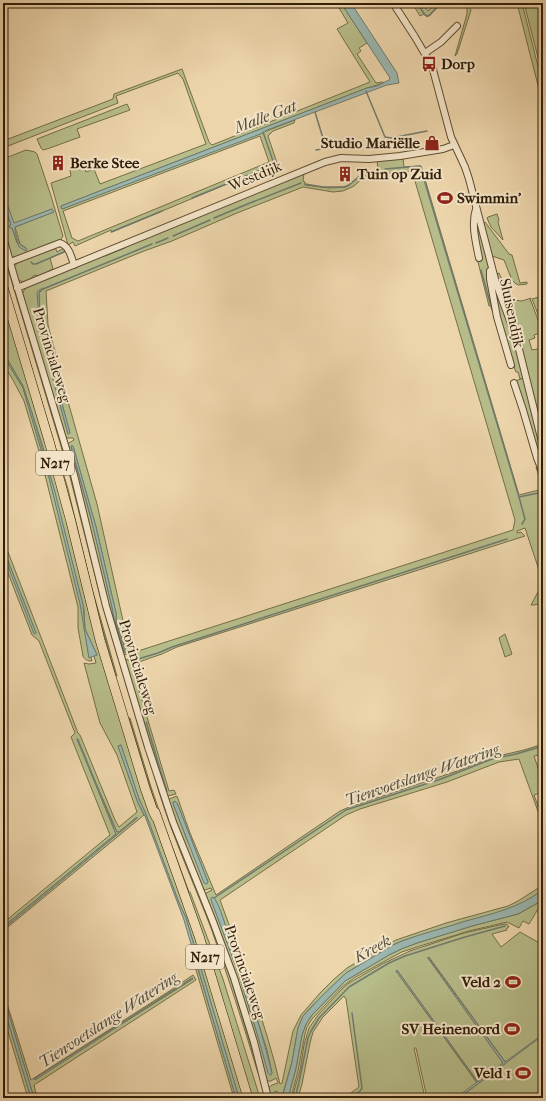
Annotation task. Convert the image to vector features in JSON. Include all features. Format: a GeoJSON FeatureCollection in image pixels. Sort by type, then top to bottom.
{"type":"FeatureCollection","features":[{"type":"Feature","properties":{"kind":"main road","name":"Provincialeweg"},"geometry":{"type":"LineString","coordinates":[[4,291],[66,501],[96,620],[104,640],[154,806],[156,818],[199,936],[248,1098]]}},
{"type":"Feature","properties":{"kind":"street","name":"Sluisendijk"},"geometry":{"type":"LineString","coordinates":[[393,3],[432,66],[451,136],[466,170],[500,296],[516,337],[543,446]]}},
{"type":"Feature","properties":{"kind":"street"},"geometry":{"type":"LineString","coordinates":[[425,53],[441,42],[457,26]]}},
{"type":"Feature","properties":{"kind":"street","name":"Westdijk"},"geometry":{"type":"LineString","coordinates":[[17,288],[325,162],[341,158],[369,159],[400,156],[443,149],[454,145]]}},
{"type":"Feature","properties":{"kind":"street","name":"Sluisendijk"},"geometry":{"type":"LineString","coordinates":[[476,208],[474,216],[479,258]]}},
{"type":"Feature","properties":{"kind":"street","name":"Provincialeweg"},"geometry":{"type":"LineString","coordinates":[[3,237],[74,476],[110,621],[149,752],[173,822],[210,912],[234,978],[254,1042],[268,1098]]}},
{"type":"Feature","properties":{"kind":"street"},"geometry":{"type":"LineString","coordinates":[[13,261],[60,243],[67,248],[74,265]]}},
{"type":"Feature","properties":{"kind":"street","name":"Sluisendijk"},"geometry":{"type":"LineString","coordinates":[[491,266],[490,279],[497,317],[511,365]]}},
{"type":"Feature","properties":{"kind":"street"},"geometry":{"type":"LineString","coordinates":[[514,383],[537,458],[543,472]]}},
{"type":"Feature","properties":{"kind":"green space"},"geometry":{"type":"Polygon","coordinates":[[[336,3],[341,3],[367,43],[359,48],[361,51],[357,54],[376,83],[384,83],[367,88],[61,206],[62,209],[295,120],[294,123],[273,131],[268,136],[277,163],[75,246],[73,242],[68,245],[51,183],[71,176],[70,170],[83,165],[86,172],[94,169],[100,184],[206,144],[183,79],[178,73],[116,96],[118,103],[3,148],[3,141],[113,99],[114,94],[182,69],[209,142],[212,145],[370,82],[337,29],[348,23],[336,3]],[[260,136],[63,211],[72,238],[78,241],[269,162],[260,136]]]}},
{"type":"Feature","properties":{"kind":"green space"},"geometry":{"type":"Polygon","coordinates":[[[412,3],[422,3],[428,11],[436,3],[442,3],[427,17],[424,14],[420,16],[412,3]]]}},
{"type":"Feature","properties":{"kind":"green space"},"geometry":{"type":"Polygon","coordinates":[[[464,3],[467,3],[471,10],[457,54],[455,56],[467,14],[467,9],[464,3]]]}},
{"type":"Feature","properties":{"kind":"green space"},"geometry":{"type":"Polygon","coordinates":[[[517,3],[522,3],[543,86],[543,105],[517,3]]]}},
{"type":"Feature","properties":{"kind":"green space"},"geometry":{"type":"Polygon","coordinates":[[[524,3],[543,3],[543,77],[524,3]]]}},
{"type":"Feature","properties":{"kind":"green space"},"geometry":{"type":"Polygon","coordinates":[[[127,104],[130,110],[77,129],[80,137],[47,149],[43,150],[41,148],[37,139],[127,104]]]}},
{"type":"Feature","properties":{"kind":"green space"},"geometry":{"type":"Polygon","coordinates":[[[26,150],[37,154],[63,236],[60,241],[12,259],[3,228],[3,200],[11,225],[9,226],[10,228],[12,227],[17,243],[26,250],[26,248],[20,244],[15,227],[53,212],[52,209],[16,223],[12,222],[3,193],[3,159],[26,150]]]}},
{"type":"Feature","properties":{"kind":"green space"},"geometry":{"type":"Polygon","coordinates":[[[403,158],[404,167],[421,166],[519,495],[543,489],[543,582],[525,528],[517,531],[517,533],[521,532],[525,536],[177,647],[133,664],[132,657],[136,656],[135,652],[513,530],[515,520],[412,171],[365,176],[354,186],[343,191],[333,192],[303,187],[46,291],[48,325],[97,504],[124,625],[133,653],[122,654],[67,444],[74,440],[73,438],[65,438],[22,294],[26,287],[104,254],[105,256],[125,248],[124,246],[304,173],[303,181],[305,182],[305,185],[329,188],[346,187],[364,173],[378,171],[377,160],[403,158]],[[43,289],[38,291],[40,331],[68,434],[70,433],[42,331],[39,293],[43,289]],[[71,446],[94,530],[114,618],[124,652],[126,652],[116,621],[116,613],[96,527],[73,446],[71,446]]]}},
{"type":"Feature","properties":{"kind":"green space"},"geometry":{"type":"Polygon","coordinates":[[[476,214],[489,267],[493,305],[489,306],[478,262],[481,261],[478,252],[476,214]]]}},
{"type":"Feature","properties":{"kind":"green space"},"geometry":{"type":"Polygon","coordinates":[[[497,214],[503,240],[491,227],[487,218],[497,214]]]}},
{"type":"Feature","properties":{"kind":"green space"},"geometry":{"type":"Polygon","coordinates":[[[485,222],[509,254],[512,255],[520,283],[527,282],[527,284],[516,284],[512,280],[504,260],[492,256],[482,223],[485,222]]]}},
{"type":"Feature","properties":{"kind":"green space"},"geometry":{"type":"Polygon","coordinates":[[[55,247],[57,252],[64,248],[66,251],[50,258],[53,269],[39,276],[35,275],[30,280],[23,282],[17,279],[13,265],[55,247]]]}},
{"type":"Feature","properties":{"kind":"green space"},"geometry":{"type":"Polygon","coordinates":[[[7,266],[9,266],[70,474],[101,599],[69,473],[7,266]]]}},
{"type":"Feature","properties":{"kind":"green space"},"geometry":{"type":"Polygon","coordinates":[[[3,273],[68,489],[91,585],[117,676],[98,613],[53,444],[3,273]]]}},
{"type":"Feature","properties":{"kind":"green space"},"geometry":{"type":"Polygon","coordinates":[[[499,273],[513,300],[522,301],[531,298],[530,301],[541,328],[543,327],[543,332],[534,335],[535,338],[529,340],[532,350],[543,348],[543,439],[496,274],[499,273]]]}},
{"type":"Feature","properties":{"kind":"green space"},"geometry":{"type":"Polygon","coordinates":[[[492,282],[514,336],[523,378],[520,379],[509,355],[492,282]]]}},
{"type":"Feature","properties":{"kind":"green space"},"geometry":{"type":"Polygon","coordinates":[[[543,296],[543,327],[532,299],[543,296]]]}},
{"type":"Feature","properties":{"kind":"green space"},"geometry":{"type":"Polygon","coordinates":[[[3,300],[5,302],[152,816],[186,908],[245,1098],[239,1098],[186,918],[139,799],[121,745],[118,746],[138,803],[144,815],[3,931],[3,929],[137,818],[117,832],[77,739],[116,834],[3,927],[3,923],[110,835],[71,737],[75,733],[39,641],[32,635],[3,560],[3,553],[36,633],[3,548],[3,539],[78,733],[119,827],[137,812],[117,755],[100,723],[84,663],[96,663],[94,656],[97,655],[85,629],[84,609],[43,447],[23,386],[3,352],[3,300]]]}},
{"type":"Feature","properties":{"kind":"green space"},"geometry":{"type":"Polygon","coordinates":[[[3,355],[23,388],[48,473],[80,600],[89,657],[91,657],[92,661],[86,660],[83,656],[78,628],[78,607],[39,451],[24,401],[3,364],[3,355]]]}},
{"type":"Feature","properties":{"kind":"green space"},"geometry":{"type":"Polygon","coordinates":[[[524,378],[543,453],[543,470],[515,381],[524,378]]]}},
{"type":"Feature","properties":{"kind":"green space"},"geometry":{"type":"Polygon","coordinates":[[[538,466],[543,478],[543,489],[536,467],[538,466]]]}},
{"type":"Feature","properties":{"kind":"green space"},"geometry":{"type":"Polygon","coordinates":[[[539,579],[543,590],[543,603],[531,605],[539,590],[539,579]]]}},
{"type":"Feature","properties":{"kind":"green space"},"geometry":{"type":"Polygon","coordinates":[[[505,634],[512,654],[505,657],[499,638],[505,634]]]}},
{"type":"Feature","properties":{"kind":"green space"},"geometry":{"type":"Polygon","coordinates":[[[126,659],[131,663],[169,791],[174,790],[176,794],[168,796],[165,795],[124,660],[126,659]]]}},
{"type":"Feature","properties":{"kind":"green space"},"geometry":{"type":"Polygon","coordinates":[[[129,718],[166,830],[223,979],[260,1098],[250,1098],[229,1020],[157,809],[129,718]]]}},
{"type":"Feature","properties":{"kind":"green space"},"geometry":{"type":"Polygon","coordinates":[[[543,744],[543,754],[534,756],[543,783],[543,792],[534,795],[543,820],[543,825],[519,759],[499,762],[447,782],[360,809],[346,815],[220,900],[260,1014],[280,1084],[282,1083],[293,1031],[301,1015],[320,993],[347,968],[396,940],[446,923],[508,906],[543,885],[543,890],[523,903],[501,912],[402,941],[346,973],[303,1016],[298,1028],[292,1062],[282,1097],[280,1098],[277,1091],[274,1092],[275,1098],[271,1098],[268,1088],[278,1083],[276,1078],[271,1081],[267,1081],[205,896],[206,893],[212,890],[211,888],[205,890],[202,889],[168,801],[169,799],[177,796],[190,833],[216,895],[340,811],[494,757],[543,744]],[[174,801],[174,806],[187,840],[208,882],[177,803],[174,801]],[[213,897],[211,899],[238,972],[270,1075],[272,1073],[267,1050],[243,975],[221,913],[213,897]]]}},
{"type":"Feature","properties":{"kind":"green space"},"geometry":{"type":"Polygon","coordinates":[[[153,771],[177,839],[227,967],[259,1073],[211,928],[172,831],[153,771]]]}},
{"type":"Feature","properties":{"kind":"green space"},"geometry":{"type":"Polygon","coordinates":[[[543,900],[543,906],[538,909],[529,924],[523,921],[519,928],[507,922],[469,931],[402,952],[354,978],[342,987],[312,1019],[307,1027],[291,1098],[288,1098],[296,1068],[302,1035],[306,1024],[312,1015],[345,981],[401,949],[472,926],[518,914],[543,900]]]}},
{"type":"Feature","properties":{"kind":"green space"},"geometry":{"type":"Polygon","coordinates":[[[507,924],[509,927],[507,930],[492,934],[501,947],[520,932],[543,945],[543,1098],[459,1098],[506,1063],[429,957],[428,958],[503,1063],[478,1082],[397,970],[396,971],[477,1083],[456,1098],[427,1098],[416,1048],[414,1048],[425,1098],[344,1098],[359,1087],[346,999],[344,996],[323,1017],[313,1032],[298,1098],[292,1098],[309,1028],[318,1015],[349,983],[382,964],[410,951],[464,933],[507,924]]]}},
{"type":"Feature","properties":{"kind":"green space"},"geometry":{"type":"Polygon","coordinates":[[[193,952],[236,1098],[234,1098],[191,953],[193,952]]]}},
{"type":"Feature","properties":{"kind":"green space"},"geometry":{"type":"Polygon","coordinates":[[[193,975],[196,980],[34,1085],[37,1098],[34,1098],[3,991],[31,1080],[193,975]],[[192,978],[34,1079],[193,979],[192,978]]]}},
{"type":"Feature","properties":{"kind":"green space"},"geometry":{"type":"Polygon","coordinates":[[[3,1005],[31,1098],[28,1098],[3,1015],[3,1005]]]}},
{"type":"Feature","properties":{"kind":"water"},"geometry":{"type":"Polygon","coordinates":[[[341,3],[351,3],[397,73],[399,83],[387,85],[62,209],[61,206],[367,88],[377,86],[389,80],[390,78],[341,3]]]}},
{"type":"Feature","properties":{"kind":"water"},"geometry":{"type":"Polygon","coordinates":[[[3,193],[14,223],[52,209],[54,212],[15,227],[20,245],[27,249],[26,251],[19,247],[12,228],[9,226],[11,225],[3,200],[3,193]]]}},
{"type":"Feature","properties":{"kind":"water"},"geometry":{"type":"Polygon","coordinates":[[[43,288],[44,289],[40,291],[39,294],[42,331],[70,433],[68,434],[40,331],[37,293],[43,288]]]}},
{"type":"Feature","properties":{"kind":"water"},"geometry":{"type":"Polygon","coordinates":[[[3,352],[23,386],[55,492],[83,605],[85,629],[97,655],[89,658],[80,604],[48,473],[23,388],[3,355],[3,352]]]}},
{"type":"Feature","properties":{"kind":"water"},"geometry":{"type":"Polygon","coordinates":[[[71,446],[73,446],[96,527],[116,613],[116,622],[126,652],[125,653],[114,618],[90,514],[71,446]]]}},
{"type":"Feature","properties":{"kind":"water"},"geometry":{"type":"Polygon","coordinates":[[[3,548],[36,633],[34,634],[3,553],[3,548]]]}},
{"type":"Feature","properties":{"kind":"water"},"geometry":{"type":"Polygon","coordinates":[[[146,722],[167,791],[166,793],[146,722]]]}},
{"type":"Feature","properties":{"kind":"water"},"geometry":{"type":"Polygon","coordinates":[[[77,739],[117,832],[137,818],[3,929],[3,927],[116,834],[77,739]]]}},
{"type":"Feature","properties":{"kind":"water"},"geometry":{"type":"Polygon","coordinates":[[[121,745],[139,799],[186,918],[239,1098],[236,1098],[184,920],[145,816],[138,803],[118,746],[121,745]]]}},
{"type":"Feature","properties":{"kind":"water"},"geometry":{"type":"Polygon","coordinates":[[[174,801],[177,803],[208,882],[207,884],[204,883],[174,806],[174,801]]]}},
{"type":"Feature","properties":{"kind":"water"},"geometry":{"type":"Polygon","coordinates":[[[543,890],[543,900],[518,914],[472,926],[401,949],[345,981],[312,1015],[306,1024],[302,1035],[296,1068],[288,1098],[282,1098],[292,1062],[298,1028],[303,1016],[346,973],[402,941],[515,906],[543,890]]]}},
{"type":"Feature","properties":{"kind":"water"},"geometry":{"type":"Polygon","coordinates":[[[213,897],[221,912],[251,1001],[272,1073],[271,1075],[268,1073],[238,972],[211,900],[213,897]]]}},
{"type":"Feature","properties":{"kind":"water"},"geometry":{"type":"Polygon","coordinates":[[[428,957],[505,1062],[542,1035],[459,1098],[456,1098],[477,1082],[396,971],[397,970],[478,1082],[503,1063],[428,957]]]}},
{"type":"Feature","properties":{"kind":"water"},"geometry":{"type":"Polygon","coordinates":[[[192,978],[35,1080],[34,1079],[192,978]]]}},
{"type":"Feature","properties":{"kind":"water"},"geometry":{"type":"Polygon","coordinates":[[[3,995],[34,1098],[31,1098],[3,1005],[3,995]]]}},
{"type":"Feature","properties":{"kind":"waterway"},"geometry":{"type":"LineString","coordinates":[[417,3],[425,15],[428,16],[441,3]]}},
{"type":"Feature","properties":{"kind":"waterway"},"geometry":{"type":"LineString","coordinates":[[366,91],[385,137],[391,138],[427,131]]}},
{"type":"Feature","properties":{"kind":"waterway"},"geometry":{"type":"LineString","coordinates":[[315,112],[326,148]]}},
{"type":"Feature","properties":{"kind":"waterway","name":"Malle Gat"},"geometry":{"type":"LineString","coordinates":[[192,198],[273,165],[263,132]]}},
{"type":"Feature","properties":{"kind":"waterway"},"geometry":{"type":"LineString","coordinates":[[316,150],[334,147]]}},
{"type":"Feature","properties":{"kind":"waterway"},"geometry":{"type":"LineString","coordinates":[[385,169],[420,166],[519,497]]}},
{"type":"Feature","properties":{"kind":"waterway"},"geometry":{"type":"LineString","coordinates":[[305,184],[323,187],[344,187],[349,185],[363,173],[378,170]]}},
{"type":"Feature","properties":{"kind":"waterway"},"geometry":{"type":"LineString","coordinates":[[214,218],[301,183]]}},
{"type":"Feature","properties":{"kind":"waterway"},"geometry":{"type":"LineString","coordinates":[[111,232],[162,211]]}},
{"type":"Feature","properties":{"kind":"waterway"},"geometry":{"type":"LineString","coordinates":[[173,236],[210,220]]}},
{"type":"Feature","properties":{"kind":"waterway"},"geometry":{"type":"LineString","coordinates":[[156,243],[168,238]]}},
{"type":"Feature","properties":{"kind":"waterway"},"geometry":{"type":"LineString","coordinates":[[43,289],[152,244]]}},
{"type":"Feature","properties":{"kind":"waterway"},"geometry":{"type":"LineString","coordinates":[[31,262],[36,264],[64,252]]}},
{"type":"Feature","properties":{"kind":"waterway"},"geometry":{"type":"LineString","coordinates":[[481,270],[492,310]]}},
{"type":"Feature","properties":{"kind":"waterway"},"geometry":{"type":"LineString","coordinates":[[540,333],[539,331],[543,330]]}},
{"type":"Feature","properties":{"kind":"waterway"},"geometry":{"type":"LineString","coordinates":[[541,336],[543,345]]}},
{"type":"Feature","properties":{"kind":"waterway"},"geometry":{"type":"LineString","coordinates":[[522,524],[525,519],[519,497],[543,492]]}},
{"type":"Feature","properties":{"kind":"waterway"},"geometry":{"type":"LineString","coordinates":[[138,659],[507,539]]}},
{"type":"Feature","properties":{"kind":"waterway","name":"Tienvoetslange Watering"},"geometry":{"type":"LineString","coordinates":[[214,898],[346,810],[441,779],[492,759],[543,746]]}},
{"type":"Feature","properties":{"kind":"waterway"},"geometry":{"type":"LineString","coordinates":[[295,1098],[308,1038],[311,1031],[319,1018],[349,987],[389,963],[405,956],[505,926]]}},
{"type":"Feature","properties":{"kind":"waterway"},"geometry":{"type":"LineString","coordinates":[[351,1098],[362,1088],[352,1013]]}},
{"type":"Feature","properties":{"kind":"tunnel"},"geometry":{"type":"LineString","coordinates":[[3,265],[13,261]]}},
{"type":"Feature","properties":{"kind":"place","name":"Dorp"},"geometry":{"type":"Point","coordinates":[429,64]}},
{"type":"Feature","properties":{"kind":"place","name":"Studio Mariëlle"},"geometry":{"type":"Point","coordinates":[432,143]}},
{"type":"Feature","properties":{"kind":"place","name":"Berke Stee"},"geometry":{"type":"Point","coordinates":[58,163]}},
{"type":"Feature","properties":{"kind":"place","name":"Tuin op Zuid"},"geometry":{"type":"Point","coordinates":[345,174]}},
{"type":"Feature","properties":{"kind":"place","name":"Swimmin'"},"geometry":{"type":"Point","coordinates":[445,198]}},
{"type":"Feature","properties":{"kind":"place","name":"Veld 2"},"geometry":{"type":"Point","coordinates":[513,982]}},
{"type":"Feature","properties":{"kind":"place","name":"SV Heinenoord"},"geometry":{"type":"Point","coordinates":[512,1029]}},
{"type":"Feature","properties":{"kind":"place","name":"Veld 1"},"geometry":{"type":"Point","coordinates":[523,1073]}},
{"type":"Feature","properties":{"kind":"water label","name":"Kreek"},"geometry":{"type":"Point","coordinates":[372,948]}}]}
